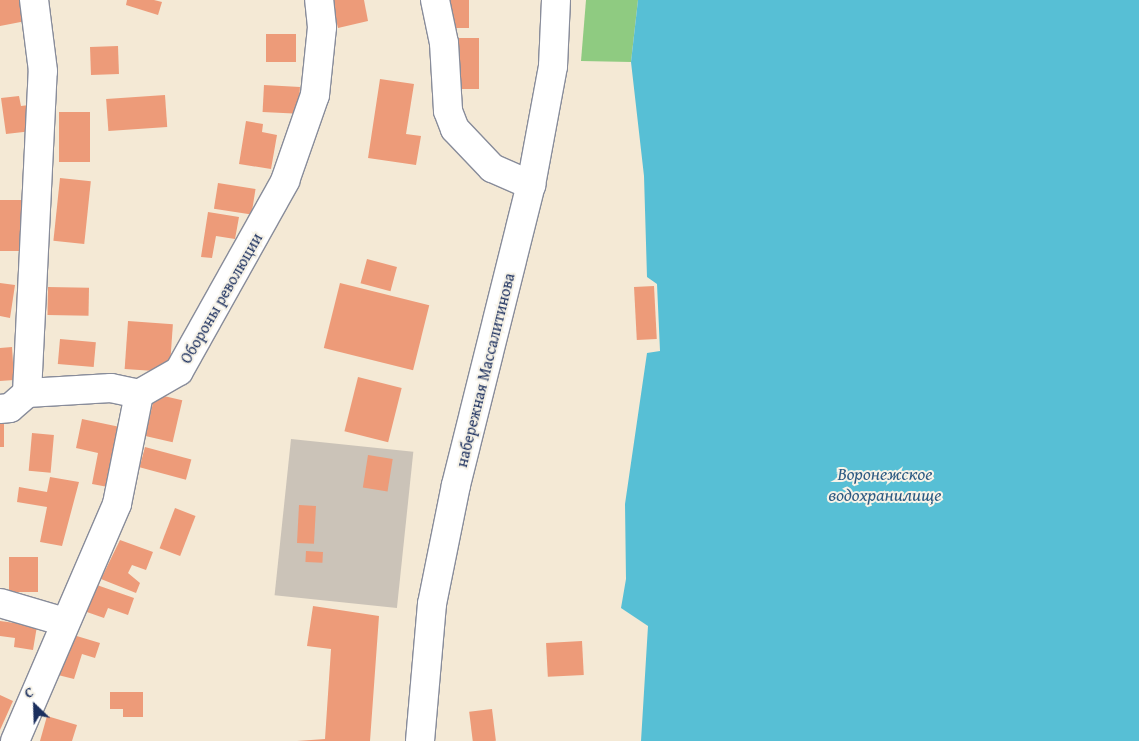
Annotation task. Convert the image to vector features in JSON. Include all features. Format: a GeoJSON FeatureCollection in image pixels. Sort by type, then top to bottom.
{"type":"FeatureCollection","features":[{"type":"Feature","properties":{"kind":"street"},"geometry":{"type":"LineString","coordinates":[[27,393],[43,90],[34,0]]}},
{"type":"Feature","properties":{"kind":"street","name":"Обороны революции"},"geometry":{"type":"LineString","coordinates":[[140,394],[179,370],[285,181],[316,95],[322,27],[319,0]]}},
{"type":"Feature","properties":{"kind":"street"},"geometry":{"type":"LineString","coordinates":[[435,0],[444,43],[448,111],[455,129],[492,168],[531,185]]}},
{"type":"Feature","properties":{"kind":"street","name":"набережная Массалитинова"},"geometry":{"type":"LineString","coordinates":[[420,741],[432,604],[456,485],[531,185],[553,66],[556,0]]}},
{"type":"Feature","properties":{"kind":"street"},"geometry":{"type":"LineString","coordinates":[[0,409],[10,408],[27,393],[111,388],[140,394],[117,504],[15,741]]}},
{"type":"Feature","properties":{"kind":"street"},"geometry":{"type":"LineString","coordinates":[[0,603],[65,622]]}},
{"type":"Feature","properties":{"kind":"shaded area"},"geometry":{"type":"Polygon","coordinates":[[[291,439],[413,452],[397,608],[275,595],[291,439]]]}},
{"type":"Feature","properties":{"kind":"green space"},"geometry":{"type":"Polygon","coordinates":[[[586,0],[638,0],[631,62],[581,61],[586,0]]]}},
{"type":"Feature","properties":{"kind":"water","name":"Воронежское водохранилище"},"geometry":{"type":"Polygon","coordinates":[[[638,0],[1139,0],[1139,741],[641,741],[648,626],[621,608],[626,579],[625,504],[647,353],[660,351],[657,284],[647,277],[644,176],[631,62],[638,0]]]}},
{"type":"Feature","properties":{"kind":"building"},"geometry":{"type":"Polygon","coordinates":[[[0,0],[28,0],[31,20],[0,26],[0,0]]]}},
{"type":"Feature","properties":{"kind":"building"},"geometry":{"type":"Polygon","coordinates":[[[127,0],[154,0],[162,2],[158,15],[126,5],[127,0]]]}},
{"type":"Feature","properties":{"kind":"building"},"geometry":{"type":"Polygon","coordinates":[[[331,0],[364,0],[368,21],[338,28],[331,0]]]}},
{"type":"Feature","properties":{"kind":"building"},"geometry":{"type":"Polygon","coordinates":[[[448,0],[469,0],[469,28],[448,28],[448,0]]]}},
{"type":"Feature","properties":{"kind":"building"},"geometry":{"type":"Polygon","coordinates":[[[266,34],[296,34],[296,62],[266,62],[266,34]]]}},
{"type":"Feature","properties":{"kind":"building"},"geometry":{"type":"Polygon","coordinates":[[[456,38],[479,38],[479,89],[456,89],[456,38]]]}},
{"type":"Feature","properties":{"kind":"building"},"geometry":{"type":"Polygon","coordinates":[[[118,46],[119,74],[91,75],[90,47],[118,46]]]}},
{"type":"Feature","properties":{"kind":"building"},"geometry":{"type":"Polygon","coordinates":[[[380,79],[414,84],[406,134],[421,136],[416,165],[368,158],[380,79]]]}},
{"type":"Feature","properties":{"kind":"building"},"geometry":{"type":"Polygon","coordinates":[[[264,85],[300,87],[299,114],[263,112],[264,85]]]}},
{"type":"Feature","properties":{"kind":"building"},"geometry":{"type":"Polygon","coordinates":[[[165,95],[167,127],[108,131],[106,99],[165,95]]]}},
{"type":"Feature","properties":{"kind":"building"},"geometry":{"type":"Polygon","coordinates":[[[19,96],[21,106],[29,105],[32,131],[6,134],[1,98],[19,96]]]}},
{"type":"Feature","properties":{"kind":"building"},"geometry":{"type":"Polygon","coordinates":[[[59,112],[90,112],[90,162],[59,162],[59,112]]]}},
{"type":"Feature","properties":{"kind":"building"},"geometry":{"type":"Polygon","coordinates":[[[246,121],[263,124],[262,132],[277,135],[271,169],[239,164],[246,121]]]}},
{"type":"Feature","properties":{"kind":"building"},"geometry":{"type":"Polygon","coordinates":[[[60,178],[91,181],[84,244],[53,241],[60,178]]]}},
{"type":"Feature","properties":{"kind":"building"},"geometry":{"type":"Polygon","coordinates":[[[218,183],[256,189],[251,215],[214,209],[218,183]]]}},
{"type":"Feature","properties":{"kind":"building"},"geometry":{"type":"Polygon","coordinates":[[[0,200],[23,200],[23,251],[0,251],[0,200]]]}},
{"type":"Feature","properties":{"kind":"building"},"geometry":{"type":"Polygon","coordinates":[[[208,212],[239,217],[235,239],[216,236],[212,258],[201,257],[208,212]]]}},
{"type":"Feature","properties":{"kind":"building"},"geometry":{"type":"Polygon","coordinates":[[[367,259],[397,267],[390,291],[361,283],[367,259]]]}},
{"type":"Feature","properties":{"kind":"building"},"geometry":{"type":"Polygon","coordinates":[[[0,283],[15,285],[10,318],[0,316],[0,283]]]}},
{"type":"Feature","properties":{"kind":"building"},"geometry":{"type":"Polygon","coordinates":[[[340,283],[429,305],[413,370],[324,348],[340,283]]]}},
{"type":"Feature","properties":{"kind":"building"},"geometry":{"type":"Polygon","coordinates":[[[654,286],[657,339],[637,340],[634,287],[654,286]]]}},
{"type":"Feature","properties":{"kind":"building"},"geometry":{"type":"Polygon","coordinates":[[[48,287],[89,288],[89,316],[48,315],[48,287]]]}},
{"type":"Feature","properties":{"kind":"building"},"geometry":{"type":"Polygon","coordinates":[[[128,321],[173,324],[170,372],[125,369],[128,321]]]}},
{"type":"Feature","properties":{"kind":"building"},"geometry":{"type":"Polygon","coordinates":[[[60,339],[96,342],[94,367],[58,364],[60,339]]]}},
{"type":"Feature","properties":{"kind":"building"},"geometry":{"type":"Polygon","coordinates":[[[12,347],[14,380],[0,381],[0,348],[12,347]]]}},
{"type":"Feature","properties":{"kind":"building"},"geometry":{"type":"Polygon","coordinates":[[[358,377],[402,388],[388,442],[344,431],[358,377]]]}},
{"type":"Feature","properties":{"kind":"building"},"geometry":{"type":"Polygon","coordinates":[[[155,394],[182,400],[173,442],[145,436],[155,394]]]}},
{"type":"Feature","properties":{"kind":"building"},"geometry":{"type":"Polygon","coordinates":[[[0,419],[4,419],[4,447],[0,447],[0,419]]]}},
{"type":"Feature","properties":{"kind":"building"},"geometry":{"type":"Polygon","coordinates":[[[82,419],[120,427],[108,487],[92,484],[98,453],[76,448],[82,419]]]}},
{"type":"Feature","properties":{"kind":"building"},"geometry":{"type":"Polygon","coordinates":[[[32,433],[54,435],[51,473],[29,471],[32,433]]]}},
{"type":"Feature","properties":{"kind":"building"},"geometry":{"type":"Polygon","coordinates":[[[145,447],[191,459],[186,480],[140,467],[145,447]]]}},
{"type":"Feature","properties":{"kind":"building"},"geometry":{"type":"Polygon","coordinates":[[[368,455],[393,459],[388,492],[363,488],[368,455]]]}},
{"type":"Feature","properties":{"kind":"building"},"geometry":{"type":"Polygon","coordinates":[[[50,477],[79,482],[62,546],[40,542],[47,507],[17,502],[19,487],[47,492],[50,477]]]}},
{"type":"Feature","properties":{"kind":"building"},"geometry":{"type":"Polygon","coordinates":[[[299,505],[316,506],[314,544],[297,543],[299,505]]]}},
{"type":"Feature","properties":{"kind":"building"},"geometry":{"type":"Polygon","coordinates":[[[175,508],[196,516],[180,556],[160,548],[175,508]]]}},
{"type":"Feature","properties":{"kind":"building"},"geometry":{"type":"Polygon","coordinates":[[[120,540],[153,552],[146,570],[132,565],[128,573],[140,583],[136,593],[101,579],[120,540]]]}},
{"type":"Feature","properties":{"kind":"building"},"geometry":{"type":"Polygon","coordinates":[[[306,551],[323,552],[322,563],[305,562],[306,551]]]}},
{"type":"Feature","properties":{"kind":"building"},"geometry":{"type":"Polygon","coordinates":[[[9,557],[38,557],[38,592],[9,592],[9,557]]]}},
{"type":"Feature","properties":{"kind":"building"},"geometry":{"type":"Polygon","coordinates":[[[94,584],[134,598],[128,615],[108,608],[104,618],[84,611],[94,584]]]}},
{"type":"Feature","properties":{"kind":"building"},"geometry":{"type":"Polygon","coordinates":[[[313,606],[379,616],[370,741],[297,741],[325,739],[331,649],[307,646],[313,606]]]}},
{"type":"Feature","properties":{"kind":"building"},"geometry":{"type":"Polygon","coordinates":[[[0,621],[37,626],[33,650],[14,647],[15,638],[0,636],[0,621]]]}},
{"type":"Feature","properties":{"kind":"building"},"geometry":{"type":"Polygon","coordinates":[[[70,634],[100,643],[95,658],[82,654],[74,679],[58,675],[70,634]]]}},
{"type":"Feature","properties":{"kind":"building"},"geometry":{"type":"Polygon","coordinates":[[[582,641],[584,675],[548,677],[546,643],[582,641]]]}},
{"type":"Feature","properties":{"kind":"building"},"geometry":{"type":"Polygon","coordinates":[[[110,692],[143,692],[143,717],[123,717],[123,709],[110,709],[110,692]]]}},
{"type":"Feature","properties":{"kind":"building"},"geometry":{"type":"Polygon","coordinates":[[[0,695],[13,701],[0,730],[0,695]]]}},
{"type":"Feature","properties":{"kind":"building"},"geometry":{"type":"Polygon","coordinates":[[[492,709],[496,741],[473,741],[469,712],[492,709]]]}},
{"type":"Feature","properties":{"kind":"building"},"geometry":{"type":"Polygon","coordinates":[[[47,716],[77,725],[72,741],[40,741],[47,716]]]}}]}
